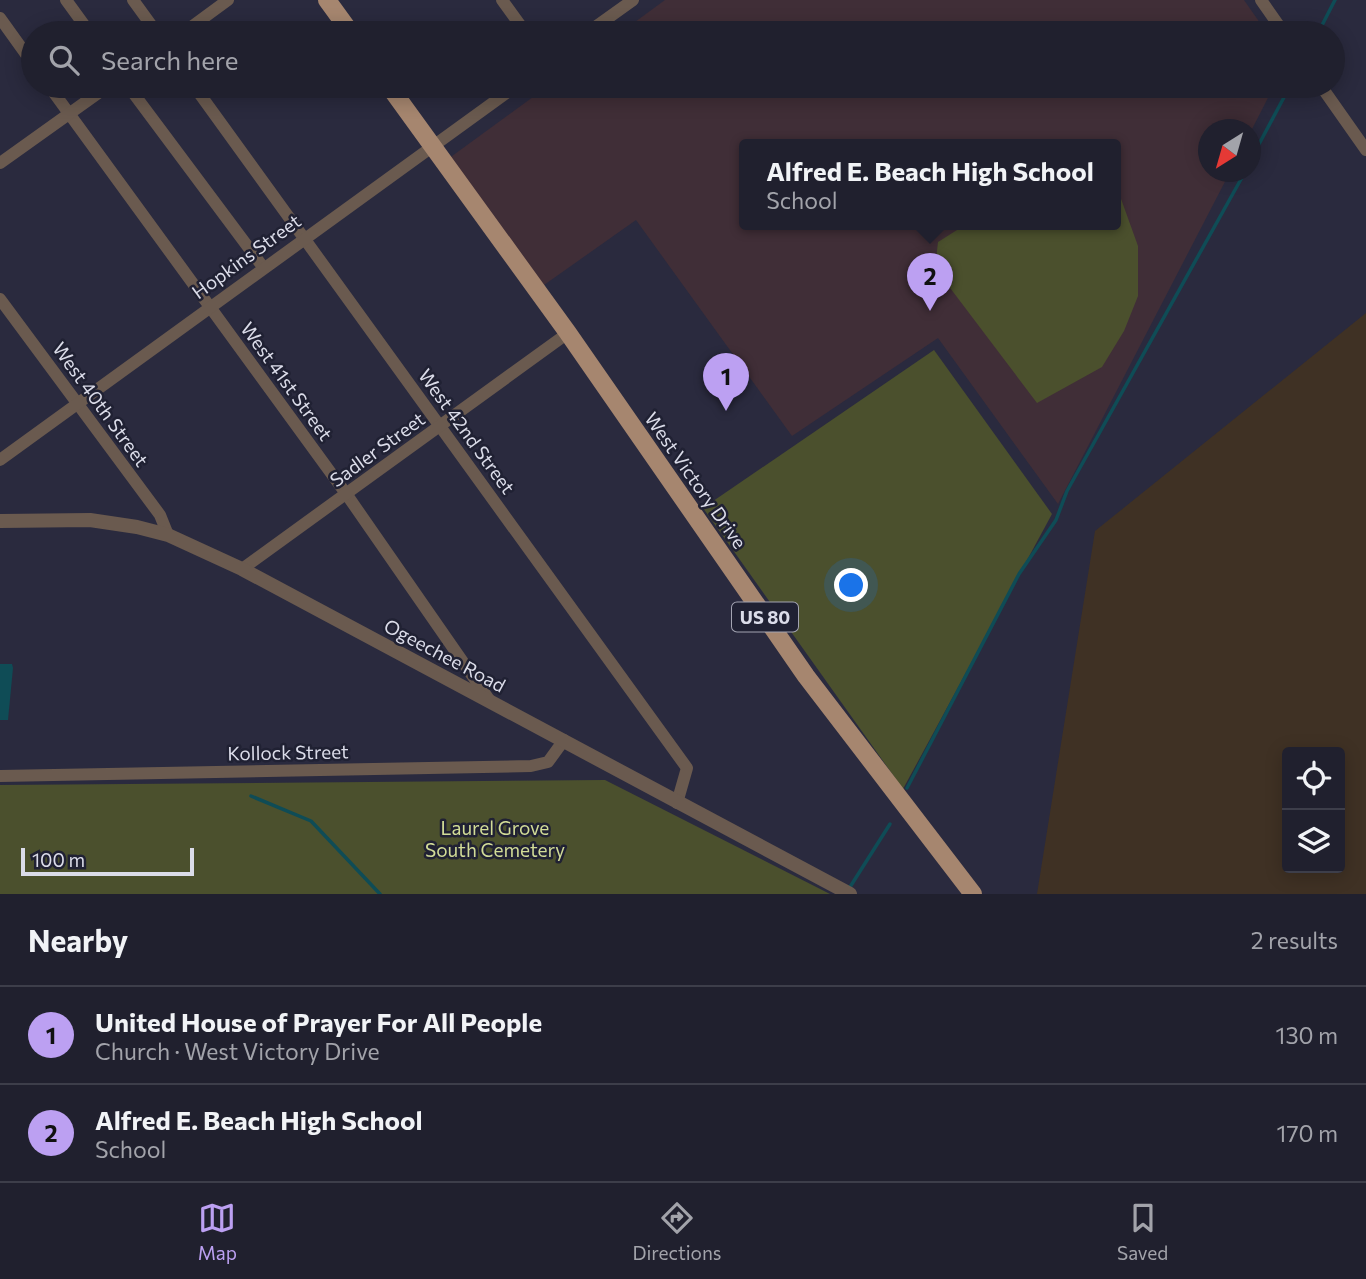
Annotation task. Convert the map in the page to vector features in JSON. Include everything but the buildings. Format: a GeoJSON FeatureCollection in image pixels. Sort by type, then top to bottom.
{"type":"FeatureCollection","features":[{"type":"Feature","properties":{"kind":"main road"},"geometry":{"type":"LineString","coordinates":[[313,0],[328,21]]}},
{"type":"Feature","properties":{"kind":"main road"},"geometry":{"type":"LineString","coordinates":[[327,0],[342,21]]}},
{"type":"Feature","properties":{"kind":"main road","name":"West Victory Drive"},"geometry":{"type":"LineString","coordinates":[[385,98],[428,150],[806,676],[973,894]]}},
{"type":"Feature","properties":{"kind":"main road","name":"West Victory Drive"},"geometry":{"type":"LineString","coordinates":[[396,98],[428,150]]}},
{"type":"Feature","properties":{"kind":"main road","name":"West Victory Drive"},"geometry":{"type":"LineString","coordinates":[[563,336],[796,682],[959,894]]}},
{"type":"Feature","properties":{"kind":"street"},"geometry":{"type":"LineString","coordinates":[[66,0],[81,21]]}},
{"type":"Feature","properties":{"kind":"street"},"geometry":{"type":"LineString","coordinates":[[133,0],[148,21]]}},
{"type":"Feature","properties":{"kind":"street"},"geometry":{"type":"LineString","coordinates":[[199,21],[228,0]]}},
{"type":"Feature","properties":{"kind":"street"},"geometry":{"type":"LineString","coordinates":[[502,0],[517,21]]}},
{"type":"Feature","properties":{"kind":"street"},"geometry":{"type":"LineString","coordinates":[[604,21],[633,0]]}},
{"type":"Feature","properties":{"kind":"street"},"geometry":{"type":"LineString","coordinates":[[1261,0],[1276,21]]}},
{"type":"Feature","properties":{"kind":"street"},"geometry":{"type":"LineString","coordinates":[[0,18],[21,47]]}},
{"type":"Feature","properties":{"kind":"street","name":"West 41st Street"},"geometry":{"type":"LineString","coordinates":[[58,98],[346,495],[490,701]]}},
{"type":"Feature","properties":{"kind":"street"},"geometry":{"type":"LineString","coordinates":[[0,163],[91,98]]}},
{"type":"Feature","properties":{"kind":"street"},"geometry":{"type":"LineString","coordinates":[[137,98],[263,267]]}},
{"type":"Feature","properties":{"kind":"street","name":"West 42nd Street"},"geometry":{"type":"LineString","coordinates":[[203,98],[687,768],[677,803]]}},
{"type":"Feature","properties":{"kind":"street","name":"Hopkins Street"},"geometry":{"type":"LineString","coordinates":[[0,460],[79,405],[304,237],[500,98]]}},
{"type":"Feature","properties":{"kind":"street"},"geometry":{"type":"LineString","coordinates":[[1329,98],[1366,150]]}},
{"type":"Feature","properties":{"kind":"street","name":"West 40th Street"},"geometry":{"type":"LineString","coordinates":[[0,299],[160,516],[168,535]]}},
{"type":"Feature","properties":{"kind":"street","name":"Sadler Street"},"geometry":{"type":"LineString","coordinates":[[242,569],[563,336]]}},
{"type":"Feature","properties":{"kind":"street","name":"Ogeechee Road"},"geometry":{"type":"LineString","coordinates":[[0,520],[90,520],[168,535],[242,569],[850,894]]}},
{"type":"Feature","properties":{"kind":"street","name":"Kollock Street"},"geometry":{"type":"LineString","coordinates":[[0,776],[531,766],[548,762],[564,740]]}},
{"type":"Feature","properties":{"kind":"shaded area"},"geometry":{"type":"Polygon","coordinates":[[[665,0],[1244,0],[1259,21],[636,21],[665,0]]]}},
{"type":"Feature","properties":{"kind":"shaded area"},"geometry":{"type":"Polygon","coordinates":[[[532,98],[1268,98],[1257,119],[1198,119],[1198,182],[1225,182],[1058,504],[938,338],[792,436],[636,220],[544,285],[448,159],[532,98]]]}},
{"type":"Feature","properties":{"kind":"shaded area"},"geometry":{"type":"Polygon","coordinates":[[[1366,313],[1366,894],[1037,894],[1095,531],[1366,313]]]}},
{"type":"Feature","properties":{"kind":"shaded area"},"geometry":{"type":"Polygon","coordinates":[[[0,664],[12,664],[13,668],[8,720],[0,720],[0,664]]]}},
{"type":"Feature","properties":{"kind":"green space"},"geometry":{"type":"Polygon","coordinates":[[[1121,199],[1138,246],[1138,296],[1124,331],[1102,367],[1037,403],[935,268],[938,242],[957,230],[1121,230],[1121,199]]]}},
{"type":"Feature","properties":{"kind":"green space"},"geometry":{"type":"Polygon","coordinates":[[[934,350],[1052,514],[903,789],[703,508],[934,350]]]}},
{"type":"Feature","properties":{"kind":"green space","name":"Laurel Grove South Cemetery"},"geometry":{"type":"Polygon","coordinates":[[[605,780],[830,894],[0,894],[0,785],[605,780]]]}},
{"type":"Feature","properties":{"kind":"waterway"},"geometry":{"type":"LineString","coordinates":[[1324,21],[1335,0]]}},
{"type":"Feature","properties":{"kind":"waterway"},"geometry":{"type":"LineString","coordinates":[[1261,140],[1284,98]]}},
{"type":"Feature","properties":{"kind":"waterway"},"geometry":{"type":"LineString","coordinates":[[907,788],[1019,574],[1056,520],[1067,491],[1239,182]]}},
{"type":"Feature","properties":{"kind":"waterway"},"geometry":{"type":"LineString","coordinates":[[251,796],[311,821],[380,894]]}},
{"type":"Feature","properties":{"kind":"waterway"},"geometry":{"type":"LineString","coordinates":[[850,887],[890,824]]}},
{"type":"Feature","properties":{"kind":"place","name":"Alfred E. Beach High School"},"geometry":{"type":"Point","coordinates":[930,311]}},
{"type":"Feature","properties":{"kind":"place","name":"United House of Prayer For All People"},"geometry":{"type":"Point","coordinates":[726,411]}}]}
